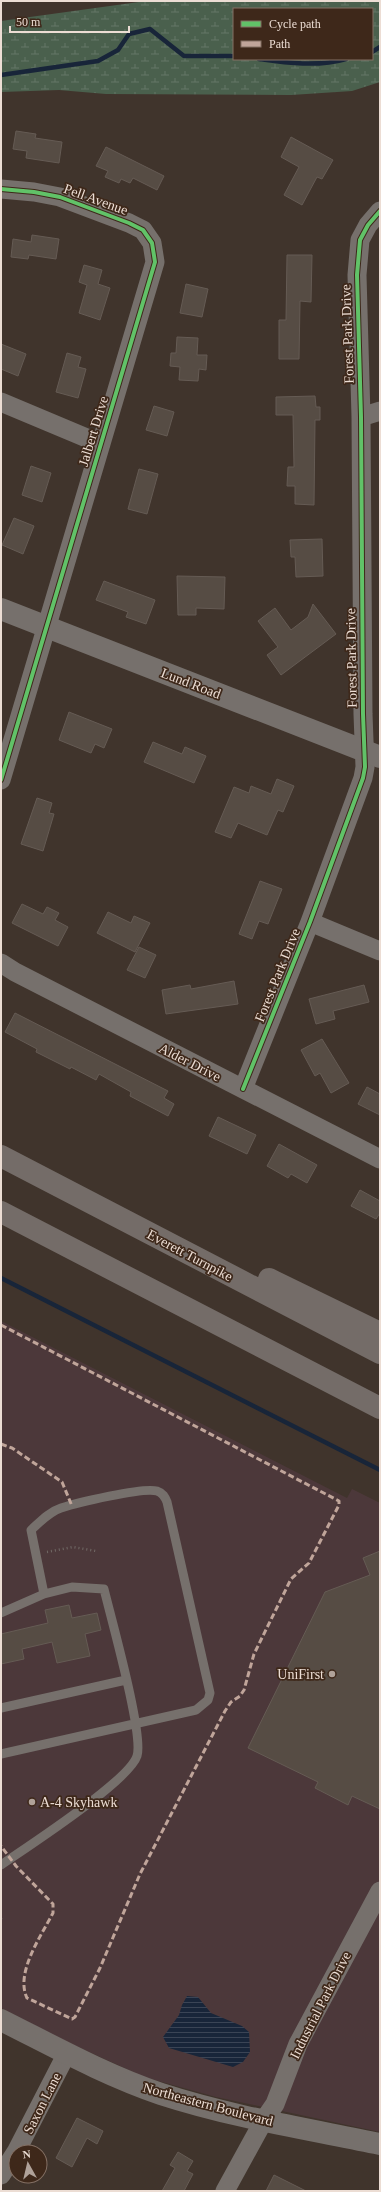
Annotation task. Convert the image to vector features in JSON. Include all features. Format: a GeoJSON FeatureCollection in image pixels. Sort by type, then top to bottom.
{"type":"FeatureCollection","features":[{"type":"Feature","properties":{"kind":"highway"},"geometry":{"type":"LineString","coordinates":[[1,1150],[380,1332]]}},
{"type":"Feature","properties":{"kind":"highway","name":"Everett Turnpike"},"geometry":{"type":"LineString","coordinates":[[1,1156],[380,1353]]}},
{"type":"Feature","properties":{"kind":"highway"},"geometry":{"type":"LineString","coordinates":[[1,1212],[380,1408]]}},
{"type":"Feature","properties":{"kind":"street","name":"Pell Avenue"},"geometry":{"type":"LineString","coordinates":[[1,189],[34,192],[60,197],[129,223],[143,230],[152,243]]}},
{"type":"Feature","properties":{"kind":"street","name":"Forest Park Drive"},"geometry":{"type":"LineString","coordinates":[[243,1089],[310,922],[372,754],[363,707],[361,417],[356,275],[360,240],[368,224],[380,211]]}},
{"type":"Feature","properties":{"kind":"street","name":"Jalbert Drive"},"geometry":{"type":"LineString","coordinates":[[47,626],[153,273],[155,253],[152,243]]}},
{"type":"Feature","properties":{"kind":"street"},"geometry":{"type":"LineString","coordinates":[[1,402],[101,444]]}},
{"type":"Feature","properties":{"kind":"street"},"geometry":{"type":"LineString","coordinates":[[361,417],[380,411]]}},
{"type":"Feature","properties":{"kind":"street","name":"Lund Road"},"geometry":{"type":"LineString","coordinates":[[1,609],[372,754]]}},
{"type":"Feature","properties":{"kind":"street"},"geometry":{"type":"LineString","coordinates":[[1,780],[47,626]]}},
{"type":"Feature","properties":{"kind":"street"},"geometry":{"type":"LineString","coordinates":[[310,922],[380,951]]}},
{"type":"Feature","properties":{"kind":"street","name":"Alder Drive"},"geometry":{"type":"LineString","coordinates":[[1,963],[15,972],[380,1159]]}},
{"type":"Feature","properties":{"kind":"street","name":"Industrial Park Drive"},"geometry":{"type":"LineString","coordinates":[[225,2191],[264,2120],[275,2104],[298,2044],[380,1891]]}},
{"type":"Feature","properties":{"kind":"street","name":"Northeastern Boulevard"},"geometry":{"type":"LineString","coordinates":[[1,2020],[128,2082],[162,2094],[264,2120],[380,2144]]}},
{"type":"Feature","properties":{"kind":"street","name":"Saxon Lane"},"geometry":{"type":"LineString","coordinates":[[20,2144],[67,2053]]}},
{"type":"Feature","properties":{"kind":"street","name":"Saxon Lane"},"geometry":{"type":"LineString","coordinates":[[1,2175],[8,2164]]}},
{"type":"Feature","properties":{"kind":"lane"},"geometry":{"type":"LineString","coordinates":[[1,1754],[196,1710],[208,1700],[210,1693],[164,1494],[157,1491],[148,1490],[120,1494],[60,1508],[48,1515],[31,1530],[44,1594]]}},
{"type":"Feature","properties":{"kind":"lane"},"geometry":{"type":"LineString","coordinates":[[1,1613],[44,1594],[72,1587],[104,1590],[126,1680],[139,1749],[131,1766],[106,1790],[1,1865]]}},
{"type":"Feature","properties":{"kind":"lane"},"geometry":{"type":"LineString","coordinates":[[1,1708],[126,1680]]}},
{"type":"Feature","properties":{"kind":"path"},"geometry":{"type":"LineString","coordinates":[[47,1552],[73,1547],[96,1551]]}},
{"type":"Feature","properties":{"kind":"shaded area"},"geometry":{"type":"Polygon","coordinates":[[[1,1321],[347,1498],[352,1489],[380,1503],[380,2132],[216,2097],[144,2077],[67,2042],[1,2008],[1,1321]]]}},
{"type":"Feature","properties":{"kind":"green space"},"geometry":{"type":"Polygon","coordinates":[[[146,1],[380,1],[380,82],[352,91],[291,95],[106,94],[59,90],[1,92],[1,21],[146,1]]]}},
{"type":"Feature","properties":{"kind":"water"},"geometry":{"type":"Polygon","coordinates":[[[187,1996],[198,1997],[211,2013],[242,2026],[249,2032],[250,2052],[243,2062],[233,2067],[169,2048],[163,2037],[179,2015],[187,1996]]]}},
{"type":"Feature","properties":{"kind":"building"},"geometry":{"type":"Polygon","coordinates":[[[16,131],[36,134],[35,138],[62,142],[59,163],[26,158],[27,151],[13,149],[16,131]]]}},
{"type":"Feature","properties":{"kind":"building"},"geometry":{"type":"Polygon","coordinates":[[[291,137],[333,160],[322,179],[317,177],[302,205],[284,195],[299,167],[281,157],[291,137]]]}},
{"type":"Feature","properties":{"kind":"building"},"geometry":{"type":"Polygon","coordinates":[[[106,147],[164,176],[157,190],[133,178],[130,183],[121,179],[119,183],[105,177],[108,171],[96,166],[106,147]]]}},
{"type":"Feature","properties":{"kind":"building"},"geometry":{"type":"Polygon","coordinates":[[[32,235],[59,239],[56,259],[29,255],[28,259],[11,257],[13,239],[31,242],[32,235]]]}},
{"type":"Feature","properties":{"kind":"building"},"geometry":{"type":"Polygon","coordinates":[[[287,255],[312,255],[311,302],[300,301],[299,359],[279,359],[279,320],[286,320],[287,255]]]}},
{"type":"Feature","properties":{"kind":"building"},"geometry":{"type":"Polygon","coordinates":[[[84,265],[102,270],[98,284],[110,288],[100,320],[79,313],[87,285],[79,282],[84,265]]]}},
{"type":"Feature","properties":{"kind":"building"},"geometry":{"type":"Polygon","coordinates":[[[186,284],[208,289],[202,317],[180,313],[186,284]]]}},
{"type":"Feature","properties":{"kind":"building"},"geometry":{"type":"Polygon","coordinates":[[[177,337],[198,338],[197,355],[207,355],[206,370],[199,369],[198,381],[179,380],[180,367],[170,366],[171,353],[176,353],[177,337]]]}},
{"type":"Feature","properties":{"kind":"building"},"geometry":{"type":"Polygon","coordinates":[[[1,344],[26,354],[18,376],[1,369],[1,344]]]}},
{"type":"Feature","properties":{"kind":"building"},"geometry":{"type":"Polygon","coordinates":[[[67,353],[81,357],[78,367],[86,369],[78,398],[56,392],[67,353]]]}},
{"type":"Feature","properties":{"kind":"building"},"geometry":{"type":"Polygon","coordinates":[[[315,396],[316,407],[320,407],[320,420],[315,420],[314,505],[295,504],[295,486],[287,486],[288,467],[294,467],[293,415],[276,415],[276,397],[315,396]]]}},
{"type":"Feature","properties":{"kind":"building"},"geometry":{"type":"Polygon","coordinates":[[[154,406],[174,412],[167,436],[146,430],[154,406]]]}},
{"type":"Feature","properties":{"kind":"building"},"geometry":{"type":"Polygon","coordinates":[[[31,466],[51,473],[42,502],[22,495],[31,466]]]}},
{"type":"Feature","properties":{"kind":"building"},"geometry":{"type":"Polygon","coordinates":[[[139,469],[158,474],[147,514],[128,509],[139,469]]]}},
{"type":"Feature","properties":{"kind":"building"},"geometry":{"type":"Polygon","coordinates":[[[14,518],[34,526],[23,554],[2,545],[14,518]]]}},
{"type":"Feature","properties":{"kind":"building"},"geometry":{"type":"Polygon","coordinates":[[[322,539],[323,576],[296,577],[295,557],[291,557],[290,540],[322,539]]]}},
{"type":"Feature","properties":{"kind":"building"},"geometry":{"type":"Polygon","coordinates":[[[177,576],[225,577],[224,609],[196,608],[196,615],[178,615],[177,576]]]}},
{"type":"Feature","properties":{"kind":"building"},"geometry":{"type":"Polygon","coordinates":[[[104,581],[155,600],[146,624],[126,617],[128,612],[96,600],[104,581]]]}},
{"type":"Feature","properties":{"kind":"building"},"geometry":{"type":"Polygon","coordinates":[[[313,604],[336,634],[281,675],[267,655],[278,647],[258,621],[275,608],[291,630],[308,617],[313,604]]]}},
{"type":"Feature","properties":{"kind":"building"},"geometry":{"type":"Polygon","coordinates":[[[69,712],[112,729],[104,748],[95,744],[91,753],[59,740],[69,712]]]}},
{"type":"Feature","properties":{"kind":"building"},"geometry":{"type":"Polygon","coordinates":[[[153,742],[182,754],[185,747],[206,756],[194,783],[144,762],[153,742]]]}},
{"type":"Feature","properties":{"kind":"building"},"geometry":{"type":"Polygon","coordinates":[[[277,779],[294,786],[283,812],[278,810],[267,835],[238,823],[231,838],[215,832],[234,787],[249,793],[251,786],[271,794],[277,779]]]}},
{"type":"Feature","properties":{"kind":"building"},"geometry":{"type":"Polygon","coordinates":[[[37,798],[52,803],[49,813],[54,814],[43,851],[21,844],[37,798]]]}},
{"type":"Feature","properties":{"kind":"building"},"geometry":{"type":"Polygon","coordinates":[[[260,881],[282,889],[268,924],[259,921],[252,939],[239,934],[260,881]]]}},
{"type":"Feature","properties":{"kind":"building"},"geometry":{"type":"Polygon","coordinates":[[[22,904],[43,914],[47,907],[59,913],[55,920],[68,927],[58,946],[12,923],[22,904]]]}},
{"type":"Feature","properties":{"kind":"building"},"geometry":{"type":"Polygon","coordinates":[[[108,912],[131,923],[134,916],[150,923],[135,952],[97,933],[108,912]]]}},
{"type":"Feature","properties":{"kind":"building"},"geometry":{"type":"Polygon","coordinates":[[[139,947],[156,955],[145,978],[127,970],[139,947]]]}},
{"type":"Feature","properties":{"kind":"building"},"geometry":{"type":"Polygon","coordinates":[[[234,981],[238,1004],[166,1014],[162,990],[190,985],[191,989],[234,981]]]}},
{"type":"Feature","properties":{"kind":"building"},"geometry":{"type":"Polygon","coordinates":[[[364,985],[369,1002],[333,1011],[335,1019],[316,1024],[309,999],[364,985]]]}},
{"type":"Feature","properties":{"kind":"building"},"geometry":{"type":"Polygon","coordinates":[[[15,1013],[168,1091],[164,1098],[174,1104],[168,1116],[130,1096],[131,1092],[99,1074],[96,1080],[71,1067],[70,1069],[36,1052],[37,1049],[5,1032],[15,1013]]]}},
{"type":"Feature","properties":{"kind":"building"},"geometry":{"type":"Polygon","coordinates":[[[322,1039],[349,1083],[331,1093],[320,1073],[315,1076],[301,1050],[322,1039]]]}},
{"type":"Feature","properties":{"kind":"building"},"geometry":{"type":"Polygon","coordinates":[[[367,1087],[380,1094],[380,1115],[358,1104],[367,1087]]]}},
{"type":"Feature","properties":{"kind":"building"},"geometry":{"type":"Polygon","coordinates":[[[218,1117],[256,1135],[247,1154],[209,1136],[218,1117]]]}},
{"type":"Feature","properties":{"kind":"building"},"geometry":{"type":"Polygon","coordinates":[[[279,1144],[317,1165],[307,1183],[291,1174],[288,1178],[267,1166],[279,1144]]]}},
{"type":"Feature","properties":{"kind":"building"},"geometry":{"type":"Polygon","coordinates":[[[360,1190],[380,1201],[380,1213],[376,1219],[351,1206],[360,1190]]]}},
{"type":"Feature","properties":{"kind":"building","name":"UniFirst"},"geometry":{"type":"Polygon","coordinates":[[[380,1551],[380,1809],[352,1796],[348,1805],[315,1788],[318,1782],[248,1748],[325,1592],[370,1575],[363,1558],[380,1551]]]}},
{"type":"Feature","properties":{"kind":"building"},"geometry":{"type":"Polygon","coordinates":[[[69,1605],[72,1618],[97,1613],[101,1630],[85,1634],[90,1656],[57,1663],[52,1642],[22,1649],[24,1659],[1,1664],[1,1634],[48,1623],[45,1610],[69,1605]]]}},
{"type":"Feature","properties":{"kind":"building"},"geometry":{"type":"Polygon","coordinates":[[[77,2118],[103,2131],[97,2144],[87,2138],[72,2167],[56,2158],[77,2118]]]}},
{"type":"Feature","properties":{"kind":"building"},"geometry":{"type":"Polygon","coordinates":[[[178,2152],[193,2161],[187,2171],[193,2174],[184,2191],[162,2191],[175,2168],[170,2165],[178,2152]]]}},
{"type":"Feature","properties":{"kind":"building"},"geometry":{"type":"Polygon","coordinates":[[[274,2175],[306,2191],[266,2191],[274,2175]]]}},
{"type":"Feature","properties":{"kind":"waterway"},"geometry":{"type":"LineString","coordinates":[[1,75],[98,61],[118,50],[129,34],[150,29],[184,56],[233,56]]}},
{"type":"Feature","properties":{"kind":"waterway"},"geometry":{"type":"LineString","coordinates":[[373,51],[380,47]]}},
{"type":"Feature","properties":{"kind":"waterway"},"geometry":{"type":"LineString","coordinates":[[267,60],[314,64],[340,60]]}},
{"type":"Feature","properties":{"kind":"waterway"},"geometry":{"type":"LineString","coordinates":[[1,1278],[380,1470]]}},
{"type":"Feature","properties":{"kind":"marked path"},"geometry":{"type":"LineString","coordinates":[[1,1325],[339,1501],[339,1505],[309,1563],[291,1579],[254,1654],[244,1690],[240,1696],[231,1702],[225,1711],[140,1874],[100,1968],[75,2017],[72,2019],[27,1998],[24,1988],[24,1977],[27,1966],[36,1943],[53,1913],[53,1904],[16,1866],[1,1846]]}},
{"type":"Feature","properties":{"kind":"marked path"},"geometry":{"type":"LineString","coordinates":[[1,1444],[12,1448],[62,1482],[72,1506]]}},
{"type":"Feature","properties":{"kind":"cycle path"},"geometry":{"type":"LineString","coordinates":[[1,189],[34,192],[60,197],[129,223],[143,230],[152,243],[155,262],[1,780]]}},
{"type":"Feature","properties":{"kind":"cycle path"},"geometry":{"type":"LineString","coordinates":[[243,1089],[310,922],[363,778],[365,767],[363,714],[361,417],[357,275],[360,240],[368,225],[380,211]]}},
{"type":"Feature","properties":{"kind":"place","name":"UniFirst"},"geometry":{"type":"Point","coordinates":[332,1674]}},
{"type":"Feature","properties":{"kind":"place","name":"A-4 Skyhawk"},"geometry":{"type":"Point","coordinates":[32,1802]}}]}
